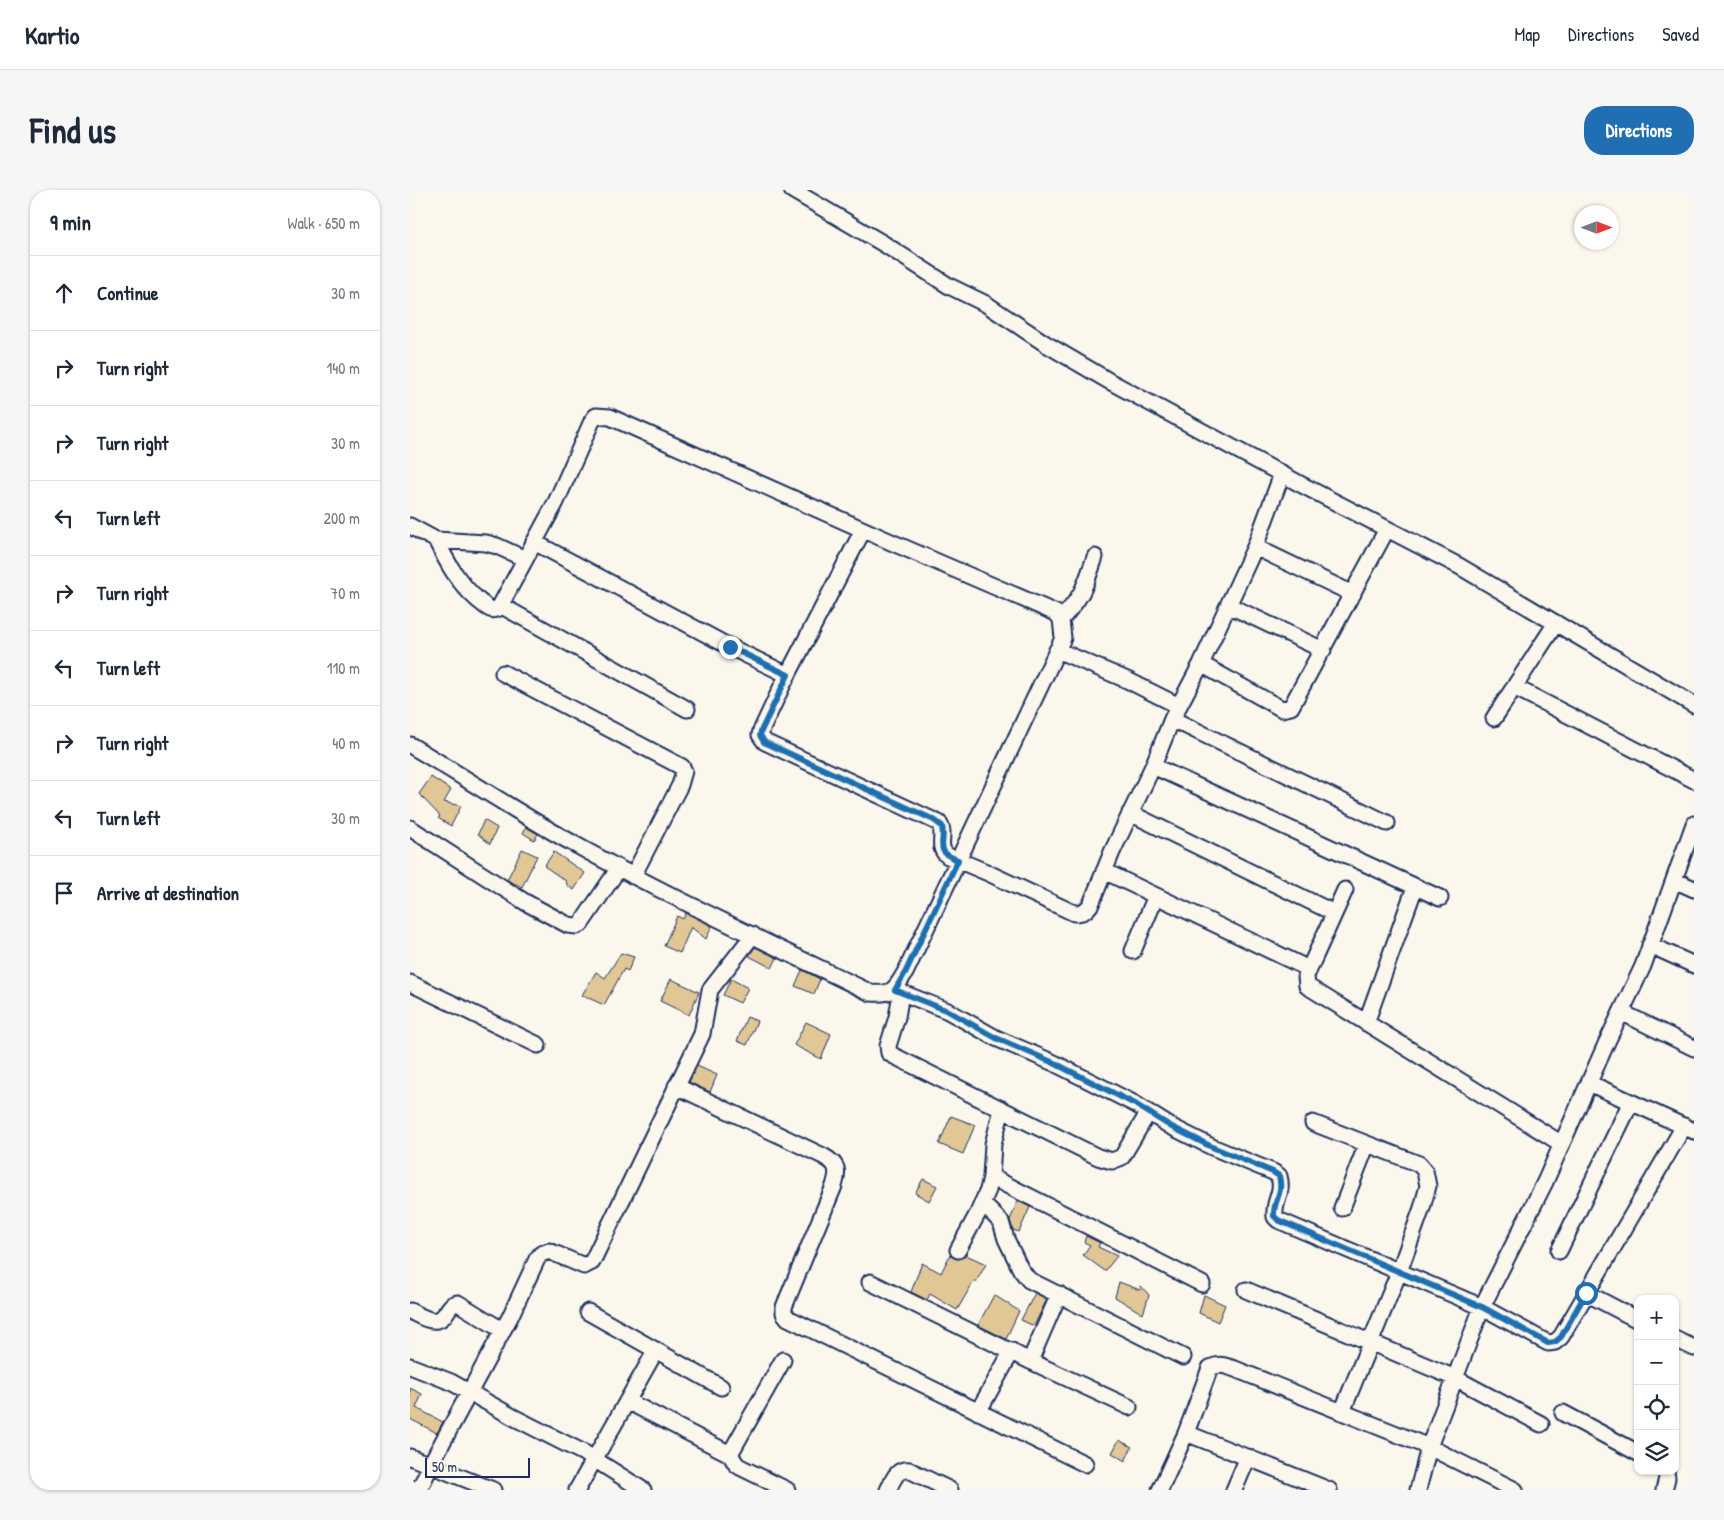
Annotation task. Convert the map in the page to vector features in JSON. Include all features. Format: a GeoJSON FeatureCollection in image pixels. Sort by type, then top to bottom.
{"type":"FeatureCollection","features":[{"type":"Feature","properties":{"kind":"street"},"geometry":{"type":"LineString","coordinates":[[792,190],[884,244],[949,286],[986,304],[1046,344],[1109,381],[1459,566],[1694,705]]}},
{"type":"Feature","properties":{"kind":"street"},"geometry":{"type":"LineString","coordinates":[[436,540],[446,560],[465,588],[491,610],[497,610],[502,606],[560,493],[592,420],[596,416],[601,416],[618,421],[1056,614],[1061,619],[1063,638],[906,971],[898,991],[897,1017],[888,1046],[889,1053],[1098,1157],[1112,1161],[1122,1157],[1148,1113]]}},
{"type":"Feature","properties":{"kind":"street"},"geometry":{"type":"LineString","coordinates":[[863,530],[788,675],[761,731],[762,739],[764,742],[824,768],[939,823],[943,830],[941,848],[948,856],[1074,913],[1081,913],[1087,910],[1153,766],[1175,712],[1201,664],[1255,547],[1282,474]]}},
{"type":"Feature","properties":{"kind":"street"},"geometry":{"type":"LineString","coordinates":[[410,526],[436,540],[486,543],[525,559]]}},
{"type":"Feature","properties":{"kind":"street"},"geometry":{"type":"LineString","coordinates":[[1201,664],[1282,709],[1291,707],[1324,650],[1387,529]]}},
{"type":"Feature","properties":{"kind":"street"},"geometry":{"type":"LineString","coordinates":[[534,542],[730,647],[788,675]]}},
{"type":"Feature","properties":{"kind":"street"},"geometry":{"type":"LineString","coordinates":[[1255,547],[1353,594]]}},
{"type":"Feature","properties":{"kind":"street"},"geometry":{"type":"LineString","coordinates":[[1061,619],[1076,603],[1083,592],[1096,558]]}},
{"type":"Feature","properties":{"kind":"street"},"geometry":{"type":"LineString","coordinates":[[1228,605],[1324,650]]}},
{"type":"Feature","properties":{"kind":"street"},"geometry":{"type":"LineString","coordinates":[[502,606],[687,709]]}},
{"type":"Feature","properties":{"kind":"street"},"geometry":{"type":"LineString","coordinates":[[1494,718],[1556,623]]}},
{"type":"Feature","properties":{"kind":"street"},"geometry":{"type":"LineString","coordinates":[[1057,650],[1127,680],[1175,712],[1388,823]]}},
{"type":"Feature","properties":{"kind":"street"},"geometry":{"type":"LineString","coordinates":[[503,673],[682,767],[684,771],[680,785],[633,876]]}},
{"type":"Feature","properties":{"kind":"street"},"geometry":{"type":"LineString","coordinates":[[1514,687],[1694,780]]}},
{"type":"Feature","properties":{"kind":"street"},"geometry":{"type":"LineString","coordinates":[[410,745],[530,820],[633,876],[871,993],[882,994],[898,991],[948,1011],[996,1038],[1054,1063],[1135,1104],[1170,1126],[1204,1143],[1279,1176],[1281,1192],[1274,1206],[1274,1216],[1278,1220],[1482,1307],[1548,1343],[1555,1342],[1561,1337],[1586,1293],[1689,1129],[1589,1083]]}},
{"type":"Feature","properties":{"kind":"street"},"geometry":{"type":"LineString","coordinates":[[1153,766],[1440,898]]}},
{"type":"Feature","properties":{"kind":"street"},"geometry":{"type":"LineString","coordinates":[[1130,813],[1334,913]]}},
{"type":"Feature","properties":{"kind":"street"},"geometry":{"type":"LineString","coordinates":[[1418,1490],[1429,1447],[1482,1307],[1545,1182],[1642,966],[1694,826]]}},
{"type":"Feature","properties":{"kind":"street"},"geometry":{"type":"LineString","coordinates":[[410,828],[525,902],[573,926],[580,924],[619,868]]}},
{"type":"Feature","properties":{"kind":"street"},"geometry":{"type":"LineString","coordinates":[[1104,871],[1309,969]]}},
{"type":"Feature","properties":{"kind":"street"},"geometry":{"type":"LineString","coordinates":[[1674,880],[1694,888]]}},
{"type":"Feature","properties":{"kind":"street"},"geometry":{"type":"LineString","coordinates":[[1366,1023],[1416,887]]}},
{"type":"Feature","properties":{"kind":"street"},"geometry":{"type":"LineString","coordinates":[[1345,890],[1306,976],[1307,986],[1562,1144]]}},
{"type":"Feature","properties":{"kind":"street"},"geometry":{"type":"LineString","coordinates":[[1133,951],[1156,896]]}},
{"type":"Feature","properties":{"kind":"street"},"geometry":{"type":"LineString","coordinates":[[419,1490],[537,1259],[541,1254],[549,1251],[555,1252],[576,1264],[584,1266],[592,1262],[702,1034],[710,990],[753,935]]}},
{"type":"Feature","properties":{"kind":"street"},"geometry":{"type":"LineString","coordinates":[[1650,945],[1694,965]]}},
{"type":"Feature","properties":{"kind":"street"},"geometry":{"type":"LineString","coordinates":[[412,988],[538,1045]]}},
{"type":"Feature","properties":{"kind":"street"},"geometry":{"type":"LineString","coordinates":[[1621,1012],[1694,1048]]}},
{"type":"Feature","properties":{"kind":"street"},"geometry":{"type":"LineString","coordinates":[[676,1086],[823,1156],[836,1165],[834,1186],[784,1307],[784,1313],[788,1318],[1085,1464]]}},
{"type":"Feature","properties":{"kind":"street"},"geometry":{"type":"LineString","coordinates":[[1559,1251],[1631,1102]]}},
{"type":"Feature","properties":{"kind":"street"},"geometry":{"type":"LineString","coordinates":[[958,1250],[982,1203],[991,1177],[993,1144],[1002,1109]]}},
{"type":"Feature","properties":{"kind":"street"},"geometry":{"type":"LineString","coordinates":[[1313,1123],[1419,1164],[1424,1171],[1428,1186],[1399,1272],[1342,1412]]}},
{"type":"Feature","properties":{"kind":"street"},"geometry":{"type":"LineString","coordinates":[[1342,1208],[1367,1144]]}},
{"type":"Feature","properties":{"kind":"street"},"geometry":{"type":"LineString","coordinates":[[991,1177],[1202,1284]]}},
{"type":"Feature","properties":{"kind":"street"},"geometry":{"type":"LineString","coordinates":[[982,1203],[1001,1222],[1006,1239],[1024,1275],[1029,1280],[1183,1357]]}},
{"type":"Feature","properties":{"kind":"street"},"geometry":{"type":"LineString","coordinates":[[870,1282],[1030,1361],[1129,1407]]}},
{"type":"Feature","properties":{"kind":"street"},"geometry":{"type":"LineString","coordinates":[[1246,1290],[1455,1378],[1541,1424]]}},
{"type":"Feature","properties":{"kind":"street"},"geometry":{"type":"LineString","coordinates":[[1586,1293],[1634,1318]]}},
{"type":"Feature","properties":{"kind":"street"},"geometry":{"type":"LineString","coordinates":[[1030,1361],[1059,1294]]}},
{"type":"Feature","properties":{"kind":"street"},"geometry":{"type":"LineString","coordinates":[[410,1311],[429,1319],[438,1320],[444,1317],[450,1306],[458,1303],[502,1330]]}},
{"type":"Feature","properties":{"kind":"street"},"geometry":{"type":"LineString","coordinates":[[588,1312],[721,1387]]}},
{"type":"Feature","properties":{"kind":"street"},"geometry":{"type":"LineString","coordinates":[[1677,1340],[1694,1348]]}},
{"type":"Feature","properties":{"kind":"street"},"geometry":{"type":"LineString","coordinates":[[576,1490],[656,1350]]}},
{"type":"Feature","properties":{"kind":"street"},"geometry":{"type":"LineString","coordinates":[[978,1412],[1012,1351]]}},
{"type":"Feature","properties":{"kind":"street"},"geometry":{"type":"LineString","coordinates":[[730,1454],[783,1360]]}},
{"type":"Feature","properties":{"kind":"street"},"geometry":{"type":"LineString","coordinates":[[1160,1490],[1186,1433],[1210,1368],[1224,1365],[1429,1447],[1515,1490]]}},
{"type":"Feature","properties":{"kind":"street"},"geometry":{"type":"LineString","coordinates":[[410,1366],[451,1382],[594,1459],[643,1490]]}},
{"type":"Feature","properties":{"kind":"street"},"geometry":{"type":"LineString","coordinates":[[627,1401],[730,1454],[740,1467],[787,1490]]}},
{"type":"Feature","properties":{"kind":"street"},"geometry":{"type":"LineString","coordinates":[[1563,1412],[1634,1451]]}},
{"type":"Feature","properties":{"kind":"street"},"geometry":{"type":"LineString","coordinates":[[1186,1433],[1248,1457],[1309,1486],[1329,1490]]}},
{"type":"Feature","properties":{"kind":"street"},"geometry":{"type":"LineString","coordinates":[[410,1456],[430,1466],[493,1490]]}},
{"type":"Feature","properties":{"kind":"street"},"geometry":{"type":"LineString","coordinates":[[1234,1490],[1248,1457]]}},
{"type":"Feature","properties":{"kind":"street"},"geometry":{"type":"LineString","coordinates":[[888,1490],[899,1472],[903,1469],[909,1470],[950,1490]]}},
{"type":"Feature","properties":{"kind":"street"},"geometry":{"type":"LineString","coordinates":[[1664,1490],[1667,1475]]}},
{"type":"Feature","properties":{"kind":"building"},"geometry":{"type":"Polygon","coordinates":[[[431,777],[451,790],[444,802],[461,806],[451,826],[438,818],[440,816],[419,794],[431,777]]]}},
{"type":"Feature","properties":{"kind":"building"},"geometry":{"type":"Polygon","coordinates":[[[484,820],[497,828],[490,844],[478,834],[484,820]]]}},
{"type":"Feature","properties":{"kind":"building"},"geometry":{"type":"Polygon","coordinates":[[[526,827],[538,834],[534,840],[523,833],[526,827]]]}},
{"type":"Feature","properties":{"kind":"building"},"geometry":{"type":"Polygon","coordinates":[[[522,849],[537,856],[522,887],[507,880],[522,849]]]}},
{"type":"Feature","properties":{"kind":"building"},"geometry":{"type":"Polygon","coordinates":[[[554,852],[585,873],[574,890],[567,885],[566,881],[544,866],[554,852]]]}},
{"type":"Feature","properties":{"kind":"building"},"geometry":{"type":"Polygon","coordinates":[[[686,913],[712,926],[706,939],[691,927],[680,953],[664,946],[677,916],[683,919],[686,913]]]}},
{"type":"Feature","properties":{"kind":"building"},"geometry":{"type":"Polygon","coordinates":[[[755,947],[777,958],[772,968],[749,956],[755,947]]]}},
{"type":"Feature","properties":{"kind":"building"},"geometry":{"type":"Polygon","coordinates":[[[621,953],[634,957],[628,971],[624,969],[604,1005],[582,995],[596,972],[605,978],[621,953]]]}},
{"type":"Feature","properties":{"kind":"building"},"geometry":{"type":"Polygon","coordinates":[[[802,970],[820,979],[814,994],[795,986],[802,970]]]}},
{"type":"Feature","properties":{"kind":"building"},"geometry":{"type":"Polygon","coordinates":[[[671,979],[699,992],[689,1015],[660,1001],[671,979]]]}},
{"type":"Feature","properties":{"kind":"building"},"geometry":{"type":"Polygon","coordinates":[[[731,979],[748,988],[740,1003],[723,995],[731,979]]]}},
{"type":"Feature","properties":{"kind":"building"},"geometry":{"type":"Polygon","coordinates":[[[747,1017],[757,1021],[747,1045],[737,1041],[747,1017]]]}},
{"type":"Feature","properties":{"kind":"building"},"geometry":{"type":"Polygon","coordinates":[[[806,1022],[831,1034],[821,1059],[794,1045],[806,1022]]]}},
{"type":"Feature","properties":{"kind":"building"},"geometry":{"type":"Polygon","coordinates":[[[697,1066],[717,1075],[710,1092],[689,1082],[697,1066]]]}},
{"type":"Feature","properties":{"kind":"building"},"geometry":{"type":"Polygon","coordinates":[[[951,1116],[975,1125],[963,1154],[939,1144],[951,1116]]]}},
{"type":"Feature","properties":{"kind":"building"},"geometry":{"type":"Polygon","coordinates":[[[923,1179],[937,1186],[929,1201],[915,1193],[923,1179]]]}},
{"type":"Feature","properties":{"kind":"building"},"geometry":{"type":"Polygon","coordinates":[[[1018,1201],[1030,1207],[1019,1232],[1013,1230],[1010,1220],[1018,1201]]]}},
{"type":"Feature","properties":{"kind":"building"},"geometry":{"type":"Polygon","coordinates":[[[1086,1236],[1100,1243],[1098,1247],[1117,1256],[1105,1271],[1083,1255],[1090,1245],[1084,1242],[1086,1236]]]}},
{"type":"Feature","properties":{"kind":"building"},"geometry":{"type":"Polygon","coordinates":[[[950,1255],[959,1259],[966,1255],[986,1264],[957,1310],[930,1294],[927,1300],[911,1292],[922,1263],[941,1273],[950,1255]]]}},
{"type":"Feature","properties":{"kind":"building"},"geometry":{"type":"Polygon","coordinates":[[[1119,1282],[1140,1290],[1141,1286],[1149,1295],[1143,1314],[1115,1297],[1119,1282]]]}},
{"type":"Feature","properties":{"kind":"building"},"geometry":{"type":"Polygon","coordinates":[[[1035,1293],[1047,1299],[1034,1326],[1021,1320],[1035,1293]]]}},
{"type":"Feature","properties":{"kind":"building"},"geometry":{"type":"Polygon","coordinates":[[[994,1295],[1019,1311],[1006,1339],[978,1325],[994,1295]]]}},
{"type":"Feature","properties":{"kind":"building"},"geometry":{"type":"Polygon","coordinates":[[[1204,1295],[1225,1305],[1218,1322],[1199,1313],[1204,1295]]]}},
{"type":"Feature","properties":{"kind":"building"},"geometry":{"type":"Polygon","coordinates":[[[410,1388],[422,1394],[416,1408],[443,1422],[437,1433],[410,1419],[410,1388]]]}},
{"type":"Feature","properties":{"kind":"building"},"geometry":{"type":"Polygon","coordinates":[[[1119,1440],[1132,1447],[1125,1461],[1112,1453],[1119,1440]]]}},
{"type":"Feature","properties":{"kind":"route"},"geometry":{"type":"LineString","coordinates":[[730,647],[788,675],[761,731],[760,735],[764,742],[824,768],[934,820],[942,826],[941,848],[948,856],[958,860],[906,971],[895,990],[948,1011],[996,1038],[1054,1063],[1135,1104],[1170,1126],[1212,1147],[1273,1172],[1279,1176],[1281,1182],[1281,1192],[1274,1206],[1274,1216],[1278,1220],[1482,1307],[1548,1343],[1555,1342],[1561,1337],[1586,1293]]}}]}
